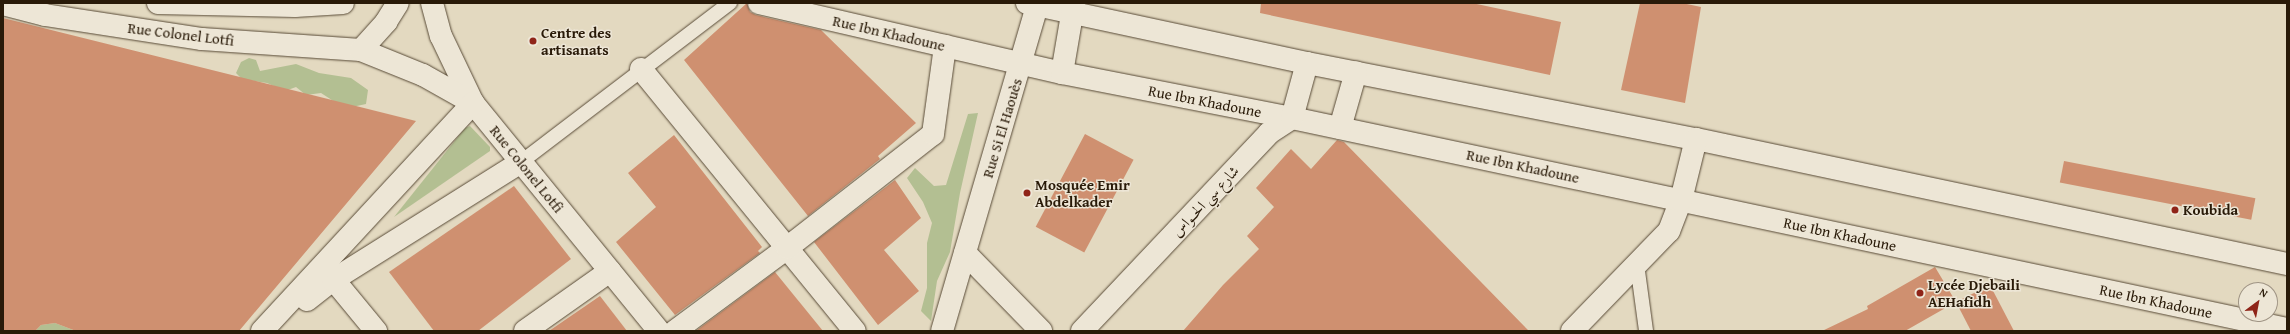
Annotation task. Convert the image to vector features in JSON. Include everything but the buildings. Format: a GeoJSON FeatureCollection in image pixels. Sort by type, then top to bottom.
{"type":"FeatureCollection","features":[{"type":"Feature","properties":{"kind":"street","name":"Rue Colonel Lotfi"},"geometry":{"type":"LineString","coordinates":[[158,3],[295,6],[343,3]]}},
{"type":"Feature","properties":{"kind":"street"},"geometry":{"type":"LineString","coordinates":[[361,50],[398,3]]}},
{"type":"Feature","properties":{"kind":"street"},"geometry":{"type":"LineString","coordinates":[[266,331],[329,273],[473,103],[441,36],[432,3]]}},
{"type":"Feature","properties":{"kind":"street","name":"Rue Ibn Khadoune"},"geometry":{"type":"LineString","coordinates":[[759,3],[945,46],[1022,62],[1062,73],[1340,128],[2287,329]]}},
{"type":"Feature","properties":{"kind":"street","name":"Rue Colonel Lotfi"},"geometry":{"type":"LineString","coordinates":[[3,4],[45,14],[202,40],[361,50],[423,75],[473,103],[659,331]]}},
{"type":"Feature","properties":{"kind":"street"},"geometry":{"type":"LineString","coordinates":[[1034,4],[1073,7],[1307,63],[1696,139],[2287,264]]}},
{"type":"Feature","properties":{"kind":"street","name":"Rue Si El Haouès"},"geometry":{"type":"LineString","coordinates":[[942,331],[1022,62],[1034,4]]}},
{"type":"Feature","properties":{"kind":"street"},"geometry":{"type":"LineString","coordinates":[[1062,73],[1073,7]]}},
{"type":"Feature","properties":{"kind":"street"},"geometry":{"type":"LineString","coordinates":[[675,331],[787,248],[933,134],[945,46]]}},
{"type":"Feature","properties":{"kind":"street"},"geometry":{"type":"LineString","coordinates":[[1292,118],[1307,63]]}},
{"type":"Feature","properties":{"kind":"street"},"geometry":{"type":"LineString","coordinates":[[641,69],[855,331]]}},
{"type":"Feature","properties":{"kind":"street"},"geometry":{"type":"LineString","coordinates":[[1340,128],[1356,72]]}},
{"type":"Feature","properties":{"kind":"street","name":"شارع سي الحــواس"},"geometry":{"type":"LineString","coordinates":[[1082,331],[1269,133],[1292,118]]}},
{"type":"Feature","properties":{"kind":"street"},"geometry":{"type":"LineString","coordinates":[[1572,331],[1669,231],[1681,200],[1696,139]]}},
{"type":"Feature","properties":{"kind":"street"},"geometry":{"type":"LineString","coordinates":[[262,331],[329,273],[521,162]]}},
{"type":"Feature","properties":{"kind":"street"},"geometry":{"type":"LineString","coordinates":[[965,253],[1041,331]]}},
{"type":"Feature","properties":{"kind":"street"},"geometry":{"type":"LineString","coordinates":[[525,331],[610,271]]}},
{"type":"Feature","properties":{"kind":"street"},"geometry":{"type":"LineString","coordinates":[[329,273],[376,331]]}},
{"type":"Feature","properties":{"kind":"lane"},"geometry":{"type":"LineString","coordinates":[[521,162],[641,69],[730,3]]}},
{"type":"Feature","properties":{"kind":"lane"},"geometry":{"type":"LineString","coordinates":[[1637,264],[1646,331]]}},
{"type":"Feature","properties":{"kind":"green space"},"geometry":{"type":"Polygon","coordinates":[[[249,58],[256,60],[260,71],[296,64],[319,73],[351,78],[368,90],[366,104],[352,107],[338,104],[321,93],[306,95],[296,87],[285,91],[267,83],[242,79],[236,73],[241,62],[249,58]]]}},
{"type":"Feature","properties":{"kind":"green space"},"geometry":{"type":"Polygon","coordinates":[[[978,113],[960,193],[950,252],[937,281],[931,321],[921,311],[927,288],[927,243],[932,223],[923,202],[907,178],[915,168],[934,186],[946,185],[968,114],[978,113]]]}},
{"type":"Feature","properties":{"kind":"green space"},"geometry":{"type":"Polygon","coordinates":[[[470,126],[490,147],[490,151],[394,217],[465,128],[470,126]]]}},
{"type":"Feature","properties":{"kind":"green space"},"geometry":{"type":"Polygon","coordinates":[[[55,323],[76,331],[35,331],[41,325],[55,323]]]}},
{"type":"Feature","properties":{"kind":"place","name":"Centre des artisanats"},"geometry":{"type":"Point","coordinates":[533,41]}},
{"type":"Feature","properties":{"kind":"place","name":"Mosquée Emir Abdelkader"},"geometry":{"type":"Point","coordinates":[1027,193]}},
{"type":"Feature","properties":{"kind":"place","name":"Koubida"},"geometry":{"type":"Point","coordinates":[2175,210]}},
{"type":"Feature","properties":{"kind":"place","name":"Lycée Djebaili AEHafidh"},"geometry":{"type":"Point","coordinates":[1920,293]}}]}
